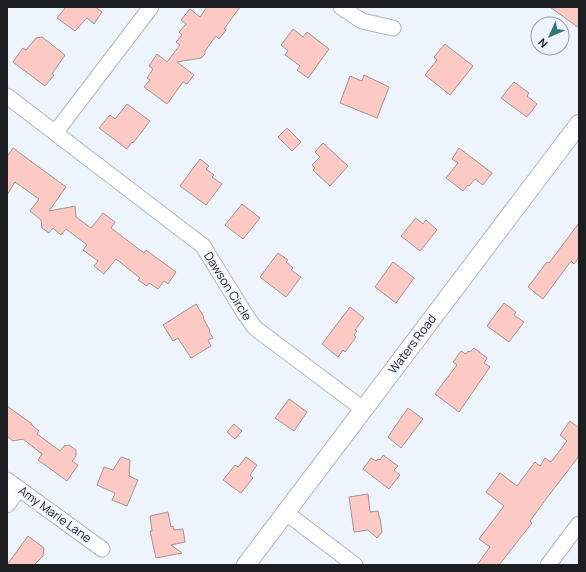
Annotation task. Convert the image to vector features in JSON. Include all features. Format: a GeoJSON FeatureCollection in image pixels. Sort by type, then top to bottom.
{"type":"FeatureCollection","features":[{"type":"Feature","properties":{"kind":"street"},"geometry":{"type":"LineString","coordinates":[[55,133],[151,7]]}},
{"type":"Feature","properties":{"kind":"street"},"geometry":{"type":"LineString","coordinates":[[341,7],[362,21],[393,28]]}},
{"type":"Feature","properties":{"kind":"street","name":"Dawson Circle"},"geometry":{"type":"LineString","coordinates":[[7,96],[203,246],[255,328],[363,409]]}},
{"type":"Feature","properties":{"kind":"street","name":"Waters Road"},"geometry":{"type":"LineString","coordinates":[[246,565],[579,124]]}},
{"type":"Feature","properties":{"kind":"street","name":"Amy Marie Lane"},"geometry":{"type":"LineString","coordinates":[[7,480],[102,549]]}},
{"type":"Feature","properties":{"kind":"street"},"geometry":{"type":"LineString","coordinates":[[7,505],[19,489]]}},
{"type":"Feature","properties":{"kind":"street"},"geometry":{"type":"LineString","coordinates":[[285,512],[355,565]]}},
{"type":"Feature","properties":{"kind":"street"},"geometry":{"type":"LineString","coordinates":[[548,565],[579,524]]}},
{"type":"Feature","properties":{"kind":"building"},"geometry":{"type":"Polygon","coordinates":[[[66,7],[95,7],[102,12],[94,24],[87,18],[75,31],[57,18],[66,7]]]}},
{"type":"Feature","properties":{"kind":"building"},"geometry":{"type":"Polygon","coordinates":[[[207,7],[240,7],[224,29],[226,30],[219,39],[216,36],[201,58],[177,62],[194,75],[187,84],[183,82],[167,104],[144,87],[150,80],[147,78],[153,69],[149,66],[157,54],[167,62],[180,45],[176,42],[182,35],[179,32],[186,24],[181,20],[190,9],[200,17],[207,7]]]}},
{"type":"Feature","properties":{"kind":"building"},"geometry":{"type":"Polygon","coordinates":[[[550,7],[579,7],[579,28],[570,21],[570,16],[562,16],[550,7]]]}},
{"type":"Feature","properties":{"kind":"building"},"geometry":{"type":"Polygon","coordinates":[[[293,29],[303,37],[307,32],[329,49],[308,78],[297,70],[300,66],[285,55],[288,51],[281,45],[293,29]]]}},
{"type":"Feature","properties":{"kind":"building"},"geometry":{"type":"Polygon","coordinates":[[[42,37],[65,55],[52,74],[54,75],[45,86],[13,62],[23,48],[26,50],[36,38],[42,37]]]}},
{"type":"Feature","properties":{"kind":"building"},"geometry":{"type":"Polygon","coordinates":[[[445,44],[473,66],[450,95],[425,75],[437,60],[434,57],[445,44]]]}},
{"type":"Feature","properties":{"kind":"building"},"geometry":{"type":"Polygon","coordinates":[[[364,75],[389,87],[377,118],[340,103],[350,76],[362,81],[364,75]]]}},
{"type":"Feature","properties":{"kind":"building"},"geometry":{"type":"Polygon","coordinates":[[[514,82],[529,93],[527,96],[537,104],[527,117],[501,98],[514,82]]]}},
{"type":"Feature","properties":{"kind":"building"},"geometry":{"type":"Polygon","coordinates":[[[127,104],[150,121],[127,149],[99,128],[110,115],[115,119],[127,104]]]}},
{"type":"Feature","properties":{"kind":"building"},"geometry":{"type":"Polygon","coordinates":[[[287,128],[301,142],[292,151],[278,137],[287,128]]]}},
{"type":"Feature","properties":{"kind":"building"},"geometry":{"type":"Polygon","coordinates":[[[323,143],[348,166],[330,186],[313,170],[315,168],[312,165],[320,157],[315,152],[323,143]]]}},
{"type":"Feature","properties":{"kind":"building"},"geometry":{"type":"Polygon","coordinates":[[[13,148],[66,187],[49,211],[75,206],[76,217],[91,228],[103,213],[115,222],[111,228],[144,253],[146,250],[176,272],[168,284],[164,281],[158,289],[149,283],[147,286],[138,280],[140,278],[116,259],[104,274],[94,266],[98,261],[83,250],[87,245],[66,229],[61,235],[53,228],[49,233],[42,228],[41,220],[30,211],[39,199],[15,182],[7,195],[7,157],[13,148]]]}},
{"type":"Feature","properties":{"kind":"building"},"geometry":{"type":"Polygon","coordinates":[[[459,148],[492,173],[483,185],[475,179],[463,191],[446,178],[458,163],[452,159],[459,148]]]}},
{"type":"Feature","properties":{"kind":"building"},"geometry":{"type":"Polygon","coordinates":[[[200,159],[209,166],[206,169],[214,175],[212,177],[222,184],[206,205],[180,186],[200,159]]]}},
{"type":"Feature","properties":{"kind":"building"},"geometry":{"type":"Polygon","coordinates":[[[242,204],[260,218],[243,239],[225,225],[242,204]]]}},
{"type":"Feature","properties":{"kind":"building"},"geometry":{"type":"Polygon","coordinates":[[[416,218],[423,224],[426,220],[437,230],[420,251],[401,236],[416,218]]]}},
{"type":"Feature","properties":{"kind":"building"},"geometry":{"type":"Polygon","coordinates":[[[579,223],[579,257],[574,264],[571,261],[543,299],[528,287],[547,262],[549,263],[579,223]]]}},
{"type":"Feature","properties":{"kind":"building"},"geometry":{"type":"Polygon","coordinates":[[[278,253],[288,260],[286,262],[293,268],[291,270],[301,277],[286,297],[260,277],[278,253]]]}},
{"type":"Feature","properties":{"kind":"building"},"geometry":{"type":"Polygon","coordinates":[[[393,262],[414,278],[396,303],[375,287],[393,262]]]}},
{"type":"Feature","properties":{"kind":"building"},"geometry":{"type":"Polygon","coordinates":[[[504,303],[516,312],[514,315],[524,322],[509,342],[487,326],[504,303]]]}},
{"type":"Feature","properties":{"kind":"building"},"geometry":{"type":"Polygon","coordinates":[[[196,304],[204,317],[203,318],[210,331],[209,332],[213,338],[208,340],[211,346],[191,358],[178,338],[173,341],[163,325],[196,304]]]}},
{"type":"Feature","properties":{"kind":"building"},"geometry":{"type":"Polygon","coordinates":[[[350,307],[364,318],[355,330],[357,331],[354,335],[356,337],[345,352],[343,350],[338,357],[322,344],[350,307]]]}},
{"type":"Feature","properties":{"kind":"building"},"geometry":{"type":"Polygon","coordinates":[[[474,348],[487,358],[484,363],[490,367],[459,412],[435,394],[457,365],[453,362],[461,351],[466,354],[474,348]]]}},
{"type":"Feature","properties":{"kind":"building"},"geometry":{"type":"Polygon","coordinates":[[[289,399],[307,412],[294,431],[275,418],[289,399]]]}},
{"type":"Feature","properties":{"kind":"building"},"geometry":{"type":"Polygon","coordinates":[[[7,406],[32,424],[39,431],[37,434],[60,451],[64,446],[69,445],[76,450],[76,456],[72,461],[78,465],[67,481],[38,460],[42,454],[23,439],[13,441],[7,436],[7,406]]]}},
{"type":"Feature","properties":{"kind":"building"},"geometry":{"type":"Polygon","coordinates":[[[408,408],[423,419],[401,448],[388,437],[408,408]]]}},
{"type":"Feature","properties":{"kind":"building"},"geometry":{"type":"Polygon","coordinates":[[[570,421],[579,428],[579,456],[530,521],[532,523],[499,565],[477,565],[490,547],[479,539],[504,506],[486,492],[500,473],[517,486],[535,462],[540,466],[545,458],[551,462],[567,441],[560,435],[570,421]]]}},
{"type":"Feature","properties":{"kind":"building"},"geometry":{"type":"Polygon","coordinates":[[[234,424],[242,431],[235,439],[227,432],[234,424]]]}},
{"type":"Feature","properties":{"kind":"building"},"geometry":{"type":"Polygon","coordinates":[[[383,455],[398,466],[394,470],[400,475],[389,489],[363,469],[371,458],[376,461],[378,459],[380,460],[383,455]]]}},
{"type":"Feature","properties":{"kind":"building"},"geometry":{"type":"Polygon","coordinates":[[[121,457],[130,460],[129,476],[138,480],[127,506],[112,500],[115,493],[97,485],[104,467],[113,470],[121,457]]]}},
{"type":"Feature","properties":{"kind":"building"},"geometry":{"type":"Polygon","coordinates":[[[246,457],[257,465],[250,475],[253,478],[241,493],[223,480],[235,465],[238,467],[246,457]]]}},
{"type":"Feature","properties":{"kind":"building"},"geometry":{"type":"Polygon","coordinates":[[[368,494],[370,512],[378,511],[380,518],[382,532],[377,538],[368,530],[354,532],[349,497],[368,494]]]}},
{"type":"Feature","properties":{"kind":"building"},"geometry":{"type":"Polygon","coordinates":[[[168,512],[171,527],[173,526],[174,530],[183,529],[185,542],[171,545],[182,553],[156,558],[150,531],[152,531],[150,516],[168,512]]]}},
{"type":"Feature","properties":{"kind":"building"},"geometry":{"type":"Polygon","coordinates":[[[28,536],[44,548],[43,556],[34,565],[7,565],[28,536]]]}}]}
